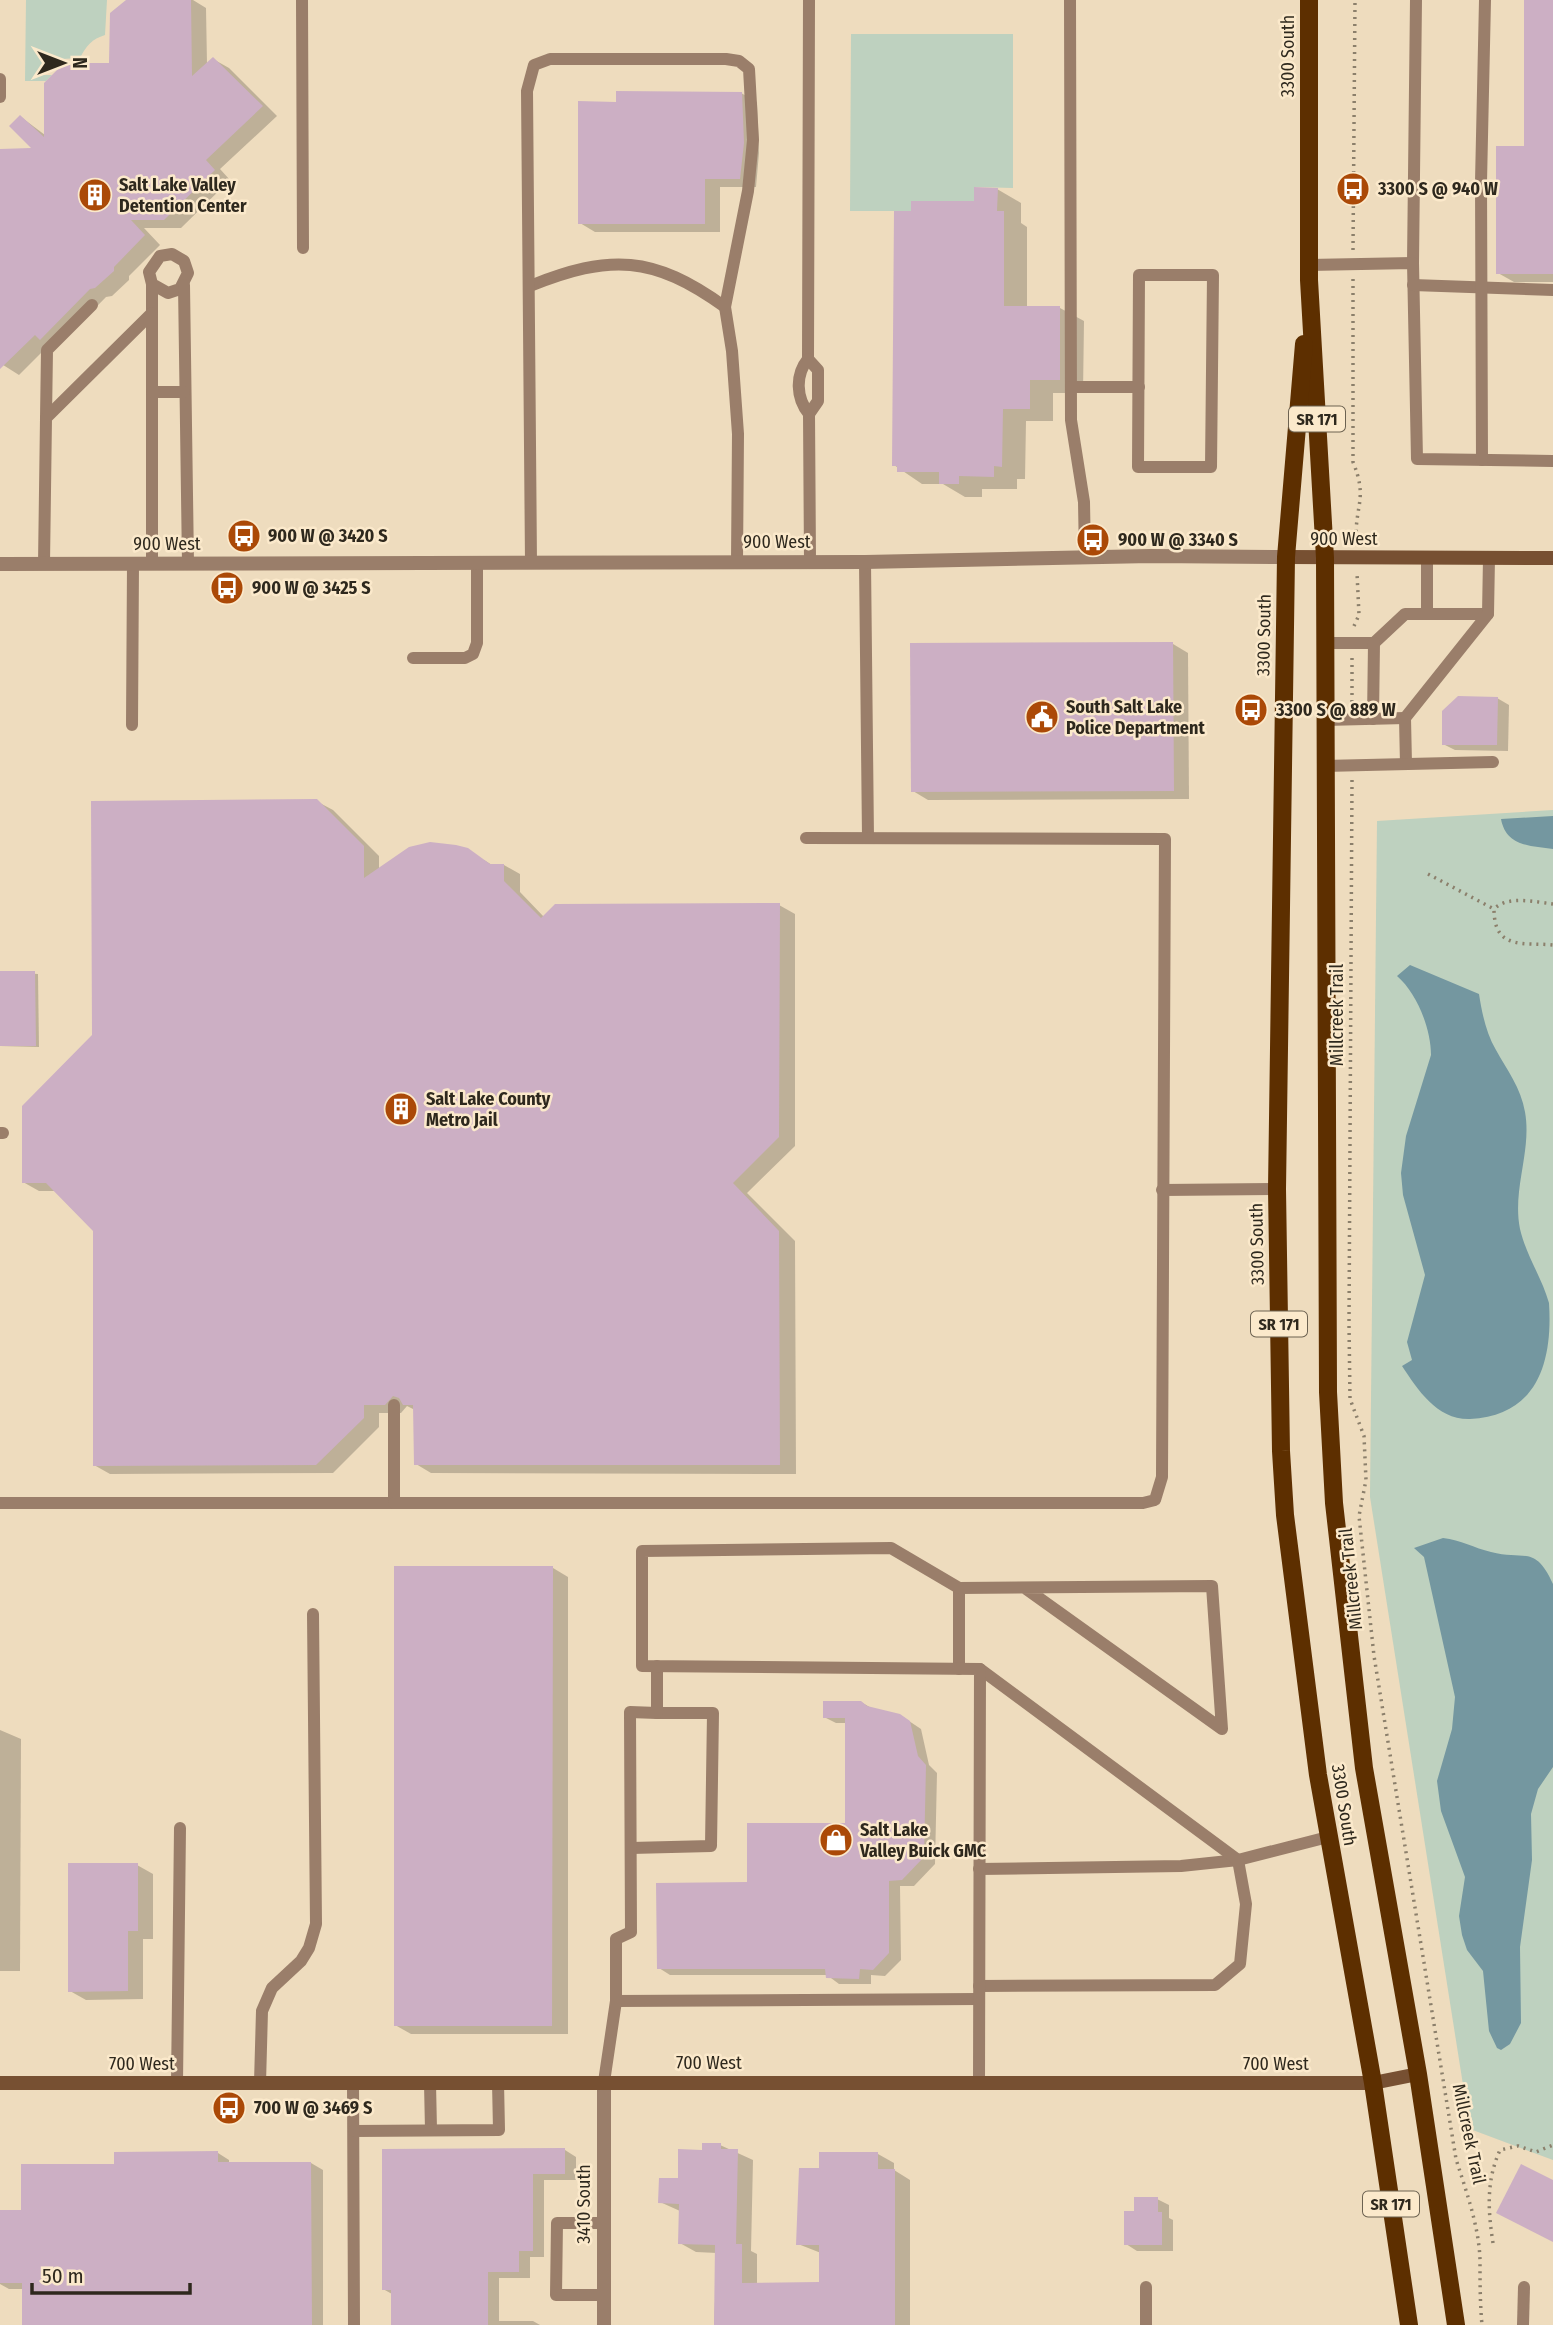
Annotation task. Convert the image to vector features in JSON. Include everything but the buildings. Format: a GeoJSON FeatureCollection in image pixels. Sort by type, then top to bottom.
{"type":"FeatureCollection","features":[{"type":"Feature","properties":{"kind":"main road","name":"3300 South"},"geometry":{"type":"LineString","coordinates":[[1308,0],[1309,273],[1325,558],[1328,1392],[1334,1503],[1364,1768],[1418,2074],[1456,2325]]}},
{"type":"Feature","properties":{"kind":"main road","name":"3300 South"},"geometry":{"type":"LineString","coordinates":[[1309,273],[1286,557],[1277,1189],[1280,1451],[1285,1515],[1328,1837],[1373,2083],[1409,2325]]}},
{"type":"Feature","properties":{"kind":"street","name":"900 West"},"geometry":{"type":"LineString","coordinates":[[0,564],[865,562],[1085,557],[1553,558]]}},
{"type":"Feature","properties":{"kind":"street","name":"700 West"},"geometry":{"type":"LineString","coordinates":[[0,2083],[1373,2083],[1418,2074]]}},
{"type":"Feature","properties":{"kind":"street","name":"3410 South"},"geometry":{"type":"LineString","coordinates":[[604,2082],[604,2325]]}},
{"type":"Feature","properties":{"kind":"lane"},"geometry":{"type":"LineString","coordinates":[[302,0],[303,248]]}},
{"type":"Feature","properties":{"kind":"lane"},"geometry":{"type":"LineString","coordinates":[[808,0],[808,359],[800,370],[800,402],[809,414]]}},
{"type":"Feature","properties":{"kind":"lane"},"geometry":{"type":"LineString","coordinates":[[1070,0],[1071,421],[1084,502],[1085,557]]}},
{"type":"Feature","properties":{"kind":"lane"},"geometry":{"type":"LineString","coordinates":[[1416,0],[1413,285],[1417,459],[1553,461]]}},
{"type":"Feature","properties":{"kind":"lane"},"geometry":{"type":"LineString","coordinates":[[1482,460],[1481,288],[1485,0]]}},
{"type":"Feature","properties":{"kind":"lane"},"geometry":{"type":"LineString","coordinates":[[531,562],[527,90],[534,65],[550,59],[726,60],[739,61],[749,69],[753,139],[748,191],[725,306],[732,351],[738,468],[737,562]]}},
{"type":"Feature","properties":{"kind":"lane"},"geometry":{"type":"LineString","coordinates":[[0,79],[0,97]]}},
{"type":"Feature","properties":{"kind":"lane"},"geometry":{"type":"LineString","coordinates":[[152,564],[152,284],[149,272],[154,260],[172,254],[187,267],[184,285],[184,392],[188,564]]}},
{"type":"Feature","properties":{"kind":"lane"},"geometry":{"type":"LineString","coordinates":[[530,286],[578,268],[611,263],[637,265],[682,281],[725,306]]}},
{"type":"Feature","properties":{"kind":"lane"},"geometry":{"type":"LineString","coordinates":[[1309,273],[1413,263]]}},
{"type":"Feature","properties":{"kind":"lane"},"geometry":{"type":"LineString","coordinates":[[1139,275],[1213,275],[1211,467],[1138,467],[1139,387],[1139,275]]}},
{"type":"Feature","properties":{"kind":"lane"},"geometry":{"type":"LineString","coordinates":[[152,284],[168,293],[184,285]]}},
{"type":"Feature","properties":{"kind":"lane"},"geometry":{"type":"LineString","coordinates":[[1413,285],[1553,290]]}},
{"type":"Feature","properties":{"kind":"lane"},"geometry":{"type":"LineString","coordinates":[[44,564],[47,350],[92,305]]}},
{"type":"Feature","properties":{"kind":"lane"},"geometry":{"type":"LineString","coordinates":[[46,418],[152,313]]}},
{"type":"Feature","properties":{"kind":"lane"},"geometry":{"type":"LineString","coordinates":[[808,359],[818,370],[818,401],[809,414],[810,561]]}},
{"type":"Feature","properties":{"kind":"lane"},"geometry":{"type":"LineString","coordinates":[[1071,387],[1139,387]]}},
{"type":"Feature","properties":{"kind":"lane"},"geometry":{"type":"LineString","coordinates":[[152,392],[184,392]]}},
{"type":"Feature","properties":{"kind":"lane"},"geometry":{"type":"LineString","coordinates":[[1427,558],[1427,614]]}},
{"type":"Feature","properties":{"kind":"lane"},"geometry":{"type":"LineString","coordinates":[[1406,764],[1405,718],[1488,614],[1489,558]]}},
{"type":"Feature","properties":{"kind":"lane"},"geometry":{"type":"LineString","coordinates":[[413,658],[465,658],[473,654],[478,643],[478,562]]}},
{"type":"Feature","properties":{"kind":"lane"},"geometry":{"type":"LineString","coordinates":[[865,562],[868,838]]}},
{"type":"Feature","properties":{"kind":"lane"},"geometry":{"type":"LineString","coordinates":[[132,725],[134,564]]}},
{"type":"Feature","properties":{"kind":"lane"},"geometry":{"type":"LineString","coordinates":[[1325,643],[1374,643],[1405,614],[1488,614]]}},
{"type":"Feature","properties":{"kind":"lane"},"geometry":{"type":"LineString","coordinates":[[1373,719],[1374,643]]}},
{"type":"Feature","properties":{"kind":"lane"},"geometry":{"type":"LineString","coordinates":[[1325,720],[1405,718]]}},
{"type":"Feature","properties":{"kind":"lane"},"geometry":{"type":"LineString","coordinates":[[1324,766],[1493,762]]}},
{"type":"Feature","properties":{"kind":"lane"},"geometry":{"type":"LineString","coordinates":[[0,1503],[1143,1503],[1155,1500],[1163,1477],[1165,839],[806,838]]}},
{"type":"Feature","properties":{"kind":"lane"},"geometry":{"type":"LineString","coordinates":[[1162,1190],[1277,1189]]}},
{"type":"Feature","properties":{"kind":"lane"},"geometry":{"type":"LineString","coordinates":[[394,1405],[394,1503]]}},
{"type":"Feature","properties":{"kind":"lane"},"geometry":{"type":"LineString","coordinates":[[617,2001],[1215,1985],[1240,1964],[1246,1904],[1238,1860],[980,1669],[642,1666],[642,1551],[891,1548],[959,1588],[1212,1586],[1222,1730],[1025,1588]]}},
{"type":"Feature","properties":{"kind":"lane"},"geometry":{"type":"LineString","coordinates":[[959,1588],[959,1668]]}},
{"type":"Feature","properties":{"kind":"lane"},"geometry":{"type":"LineString","coordinates":[[260,2083],[262,2011],[272,1988],[301,1961],[316,1924],[313,1614]]}},
{"type":"Feature","properties":{"kind":"lane"},"geometry":{"type":"LineString","coordinates":[[657,1666],[657,1713]]}},
{"type":"Feature","properties":{"kind":"lane"},"geometry":{"type":"LineString","coordinates":[[979,2083],[980,1669]]}},
{"type":"Feature","properties":{"kind":"lane"},"geometry":{"type":"LineString","coordinates":[[604,2082],[617,2001],[617,1939],[631,1932],[630,1712],[713,1713],[711,1846],[631,1848]]}},
{"type":"Feature","properties":{"kind":"lane"},"geometry":{"type":"LineString","coordinates":[[177,2083],[180,1828]]}},
{"type":"Feature","properties":{"kind":"lane"},"geometry":{"type":"LineString","coordinates":[[979,1869],[1181,1867],[1238,1860],[1328,1837]]}},
{"type":"Feature","properties":{"kind":"lane"},"geometry":{"type":"LineString","coordinates":[[354,2131],[499,2130],[498,2082]]}},
{"type":"Feature","properties":{"kind":"lane"},"geometry":{"type":"LineString","coordinates":[[353,2083],[355,2325]]}},
{"type":"Feature","properties":{"kind":"lane"},"geometry":{"type":"LineString","coordinates":[[430,2083],[431,2130]]}},
{"type":"Feature","properties":{"kind":"lane"},"geometry":{"type":"LineString","coordinates":[[603,2223],[557,2224],[556,2295],[604,2295]]}},
{"type":"Feature","properties":{"kind":"lane"},"geometry":{"type":"LineString","coordinates":[[1146,2287],[1146,2325]]}},
{"type":"Feature","properties":{"kind":"lane"},"geometry":{"type":"LineString","coordinates":[[1523,2325],[1524,2287]]}},
{"type":"Feature","properties":{"kind":"path"},"geometry":{"type":"LineString","coordinates":[[1352,720],[1352,643],[1358,614]]}},
{"type":"Feature","properties":{"kind":"path","name":"Millcreek Trail"},"geometry":{"type":"LineString","coordinates":[[1352,766],[1349,1325],[1350,1399],[1364,1436],[1366,1480],[1359,1516],[1360,1536],[1392,1776],[1454,2147],[1470,2199],[1480,2260],[1478,2284],[1482,2325]]}},
{"type":"Feature","properties":{"kind":"path"},"geometry":{"type":"LineString","coordinates":[[1429,874],[1477,903],[1494,909]]}},
{"type":"Feature","properties":{"kind":"path"},"geometry":{"type":"LineString","coordinates":[[1494,909],[1500,903],[1511,901],[1553,904]]}},
{"type":"Feature","properties":{"kind":"path"},"geometry":{"type":"LineString","coordinates":[[1494,909],[1497,928],[1504,939],[1513,943],[1553,945]]}},
{"type":"Feature","properties":{"kind":"path"},"geometry":{"type":"LineString","coordinates":[[1493,2243],[1488,2204],[1490,2180],[1500,2150],[1518,2146],[1536,2152],[1553,2145]]}},
{"type":"Feature","properties":{"kind":"green space"},"geometry":{"type":"Polygon","coordinates":[[[26,0],[107,0],[105,35],[90,44],[80,58],[44,60],[44,75],[52,75],[46,81],[25,81],[26,0]]]}},
{"type":"Feature","properties":{"kind":"green space"},"geometry":{"type":"Polygon","coordinates":[[[851,34],[1013,34],[1013,188],[975,187],[974,201],[911,201],[911,211],[850,211],[851,34]]]}},
{"type":"Feature","properties":{"kind":"green space"},"geometry":{"type":"Polygon","coordinates":[[[1553,810],[1553,2160],[1470,2129],[1370,1497],[1377,821],[1553,810]]]}},
{"type":"Feature","properties":{"kind":"water"},"geometry":{"type":"Polygon","coordinates":[[[1553,816],[1553,849],[1514,840],[1508,835],[1501,819],[1553,816]]]}},
{"type":"Feature","properties":{"kind":"water"},"geometry":{"type":"Polygon","coordinates":[[[1410,965],[1479,994],[1490,1037],[1517,1087],[1525,1112],[1526,1141],[1518,1214],[1523,1239],[1549,1303],[1548,1346],[1536,1383],[1525,1397],[1511,1408],[1493,1416],[1470,1419],[1448,1415],[1430,1402],[1402,1366],[1412,1360],[1407,1342],[1425,1275],[1403,1195],[1401,1173],[1406,1136],[1431,1055],[1422,1012],[1411,992],[1397,976],[1410,965]]]}},
{"type":"Feature","properties":{"kind":"water"},"geometry":{"type":"Polygon","coordinates":[[[1443,1538],[1491,1552],[1528,1556],[1540,1563],[1553,1584],[1553,1767],[1538,1789],[1531,1814],[1532,1860],[1520,1947],[1521,2023],[1510,2044],[1501,2050],[1497,2048],[1489,2031],[1483,1971],[1467,1950],[1462,1935],[1459,1916],[1465,1877],[1441,1811],[1437,1781],[1452,1729],[1455,1697],[1424,1557],[1414,1548],[1443,1538]]]}},
{"type":"Feature","properties":{"kind":"place","name":"3300 S @ 940 W"},"geometry":{"type":"Point","coordinates":[1353,189]}},
{"type":"Feature","properties":{"kind":"place","name":"Salt Lake Valley Detention Center"},"geometry":{"type":"Point","coordinates":[95,195]}},
{"type":"Feature","properties":{"kind":"place","name":"900 W @ 3420 S"},"geometry":{"type":"Point","coordinates":[244,536]}},
{"type":"Feature","properties":{"kind":"place","name":"900 W @ 3340 S"},"geometry":{"type":"Point","coordinates":[1093,540]}},
{"type":"Feature","properties":{"kind":"place","name":"900 W @ 3425 S"},"geometry":{"type":"Point","coordinates":[227,588]}},
{"type":"Feature","properties":{"kind":"place","name":"3300 S @ 889 W"},"geometry":{"type":"Point","coordinates":[1251,710]}},
{"type":"Feature","properties":{"kind":"place","name":"South Salt Lake Police Department"},"geometry":{"type":"Point","coordinates":[1042,717]}},
{"type":"Feature","properties":{"kind":"place","name":"Salt Lake County Metro Jail"},"geometry":{"type":"Point","coordinates":[401,1109]}},
{"type":"Feature","properties":{"kind":"place","name":"Salt Lake Valley Buick GMC"},"geometry":{"type":"Point","coordinates":[836,1840]}},
{"type":"Feature","properties":{"kind":"place","name":"700 W @ 3469 S"},"geometry":{"type":"Point","coordinates":[229,2108]}}]}
